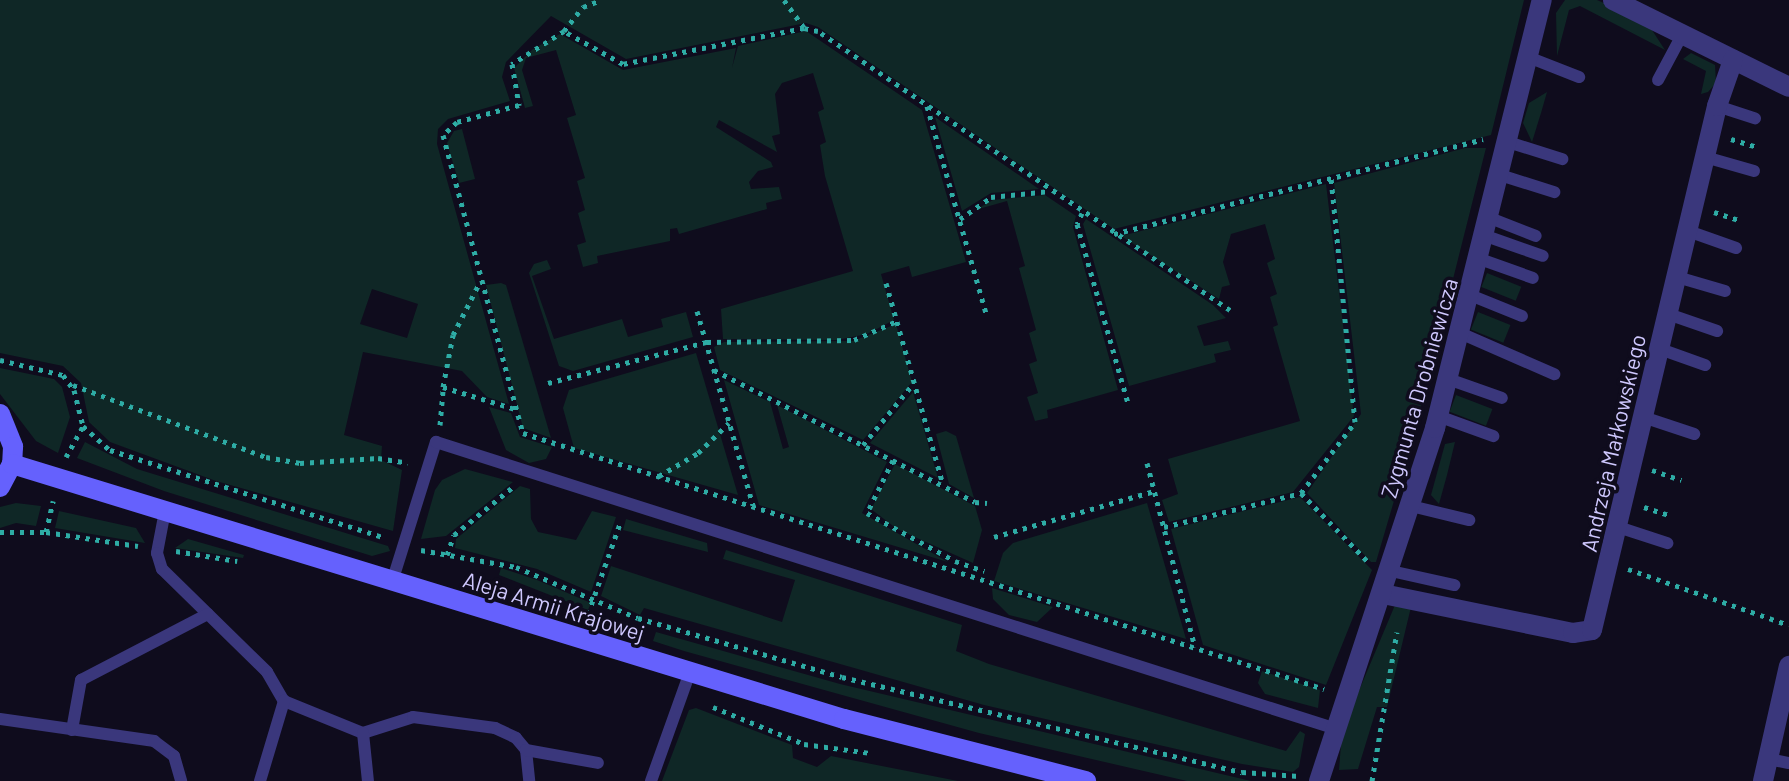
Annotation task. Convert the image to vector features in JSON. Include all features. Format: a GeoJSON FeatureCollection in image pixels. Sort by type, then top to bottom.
{"type":"FeatureCollection","features":[{"type":"Feature","properties":{"kind":"street","name":"Zygmunta Drobniewicza"},"geometry":{"type":"LineString","coordinates":[[1311,779],[1383,594],[1384,571],[1411,506],[1438,416],[1488,227],[1542,0]]}},
{"type":"Feature","properties":{"kind":"street"},"geometry":{"type":"LineString","coordinates":[[1613,0],[1789,87]]}},
{"type":"Feature","properties":{"kind":"street","name":"Andrzeja Małkowskiego"},"geometry":{"type":"LineString","coordinates":[[1383,594],[1582,634],[1594,623],[1717,106],[1733,60]]}},
{"type":"Feature","properties":{"kind":"street"},"geometry":{"type":"LineString","coordinates":[[0,414],[9,430],[12,464],[0,487]]}},
{"type":"Feature","properties":{"kind":"street","name":"Aleja Armii Krajowej"},"geometry":{"type":"LineString","coordinates":[[12,464],[690,672],[1086,781]]}},
{"type":"Feature","properties":{"kind":"street"},"geometry":{"type":"LineString","coordinates":[[1763,781],[1789,666]]}},
{"type":"Feature","properties":{"kind":"lane"},"geometry":{"type":"LineString","coordinates":[[1658,80],[1682,35]]}},
{"type":"Feature","properties":{"kind":"lane"},"geometry":{"type":"LineString","coordinates":[[1528,57],[1579,77]]}},
{"type":"Feature","properties":{"kind":"lane"},"geometry":{"type":"LineString","coordinates":[[1717,106],[1755,118]]}},
{"type":"Feature","properties":{"kind":"lane"},"geometry":{"type":"LineString","coordinates":[[1508,142],[1562,159]]}},
{"type":"Feature","properties":{"kind":"lane"},"geometry":{"type":"LineString","coordinates":[[1705,157],[1754,171]]}},
{"type":"Feature","properties":{"kind":"lane"},"geometry":{"type":"LineString","coordinates":[[1500,175],[1554,192]]}},
{"type":"Feature","properties":{"kind":"lane"},"geometry":{"type":"LineString","coordinates":[[1488,227],[1536,236]]}},
{"type":"Feature","properties":{"kind":"lane"},"geometry":{"type":"LineString","coordinates":[[1488,227],[1543,256]]}},
{"type":"Feature","properties":{"kind":"lane"},"geometry":{"type":"LineString","coordinates":[[1688,231],[1736,248]]}},
{"type":"Feature","properties":{"kind":"lane"},"geometry":{"type":"LineString","coordinates":[[1480,259],[1533,278]]}},
{"type":"Feature","properties":{"kind":"lane"},"geometry":{"type":"LineString","coordinates":[[1677,277],[1725,291]]}},
{"type":"Feature","properties":{"kind":"lane"},"geometry":{"type":"LineString","coordinates":[[1470,295],[1522,316]]}},
{"type":"Feature","properties":{"kind":"lane"},"geometry":{"type":"LineString","coordinates":[[1668,314],[1717,331]]}},
{"type":"Feature","properties":{"kind":"lane"},"geometry":{"type":"LineString","coordinates":[[1460,333],[1554,374]]}},
{"type":"Feature","properties":{"kind":"lane"},"geometry":{"type":"LineString","coordinates":[[1660,349],[1705,365]]}},
{"type":"Feature","properties":{"kind":"lane"},"geometry":{"type":"LineString","coordinates":[[1448,379],[1502,398]]}},
{"type":"Feature","properties":{"kind":"lane"},"geometry":{"type":"LineString","coordinates":[[1438,416],[1493,436]]}},
{"type":"Feature","properties":{"kind":"lane"},"geometry":{"type":"LineString","coordinates":[[1643,417],[1694,434]]}},
{"type":"Feature","properties":{"kind":"lane"},"geometry":{"type":"LineString","coordinates":[[392,582],[436,442],[1333,728]]}},
{"type":"Feature","properties":{"kind":"lane"},"geometry":{"type":"LineString","coordinates":[[1411,506],[1469,520]]}},
{"type":"Feature","properties":{"kind":"lane"},"geometry":{"type":"LineString","coordinates":[[165,511],[158,548],[162,569],[267,672],[284,701],[363,733],[413,717],[495,728],[516,738],[526,750],[529,781]]}},
{"type":"Feature","properties":{"kind":"lane"},"geometry":{"type":"LineString","coordinates":[[1618,527],[1667,543]]}},
{"type":"Feature","properties":{"kind":"lane"},"geometry":{"type":"LineString","coordinates":[[1384,571],[1454,585]]}},
{"type":"Feature","properties":{"kind":"lane"},"geometry":{"type":"LineString","coordinates":[[72,730],[81,680],[208,614]]}},
{"type":"Feature","properties":{"kind":"lane"},"geometry":{"type":"LineString","coordinates":[[651,781],[690,672]]}},
{"type":"Feature","properties":{"kind":"lane"},"geometry":{"type":"LineString","coordinates":[[260,781],[284,701]]}},
{"type":"Feature","properties":{"kind":"lane"},"geometry":{"type":"LineString","coordinates":[[0,719],[154,741],[174,756],[181,781]]}},
{"type":"Feature","properties":{"kind":"lane"},"geometry":{"type":"LineString","coordinates":[[363,733],[368,781]]}},
{"type":"Feature","properties":{"kind":"lane"},"geometry":{"type":"LineString","coordinates":[[526,750],[598,763]]}},
{"type":"Feature","properties":{"kind":"lane"},"geometry":{"type":"LineString","coordinates":[[1768,759],[1789,763]]}},
{"type":"Feature","properties":{"kind":"path"},"geometry":{"type":"LineString","coordinates":[[601,0],[583,7],[564,31],[512,64],[519,105],[457,122],[443,135],[480,283],[523,433],[1329,691]]}},
{"type":"Feature","properties":{"kind":"path"},"geometry":{"type":"LineString","coordinates":[[784,0],[804,28]]}},
{"type":"Feature","properties":{"kind":"path"},"geometry":{"type":"LineString","coordinates":[[564,31],[623,64],[804,28],[818,31],[1082,213],[1230,310]]}},
{"type":"Feature","properties":{"kind":"path"},"geometry":{"type":"LineString","coordinates":[[927,106],[987,316]]}},
{"type":"Feature","properties":{"kind":"path"},"geometry":{"type":"LineString","coordinates":[[1729,139],[1758,147]]}},
{"type":"Feature","properties":{"kind":"path"},"geometry":{"type":"LineString","coordinates":[[1114,234],[1470,142],[1508,142]]}},
{"type":"Feature","properties":{"kind":"path"},"geometry":{"type":"LineString","coordinates":[[1164,527],[1301,493],[1357,416],[1331,178]]}},
{"type":"Feature","properties":{"kind":"path"},"geometry":{"type":"LineString","coordinates":[[960,219],[991,197],[1050,191]]}},
{"type":"Feature","properties":{"kind":"path"},"geometry":{"type":"LineString","coordinates":[[1710,211],[1741,221]]}},
{"type":"Feature","properties":{"kind":"path"},"geometry":{"type":"LineString","coordinates":[[1082,213],[1077,224],[1129,406]]}},
{"type":"Feature","properties":{"kind":"path"},"geometry":{"type":"LineString","coordinates":[[436,442],[453,335],[480,283]]}},
{"type":"Feature","properties":{"kind":"path"},"geometry":{"type":"LineString","coordinates":[[886,283],[944,485]]}},
{"type":"Feature","properties":{"kind":"path"},"geometry":{"type":"LineString","coordinates":[[697,311],[753,506]]}},
{"type":"Feature","properties":{"kind":"path"},"geometry":{"type":"LineString","coordinates":[[548,383],[707,342],[854,340],[897,321]]}},
{"type":"Feature","properties":{"kind":"path"},"geometry":{"type":"LineString","coordinates":[[0,360],[47,368],[72,385],[266,457],[300,463],[392,459],[427,471]]}},
{"type":"Feature","properties":{"kind":"path"},"geometry":{"type":"LineString","coordinates":[[714,370],[944,485],[987,503]]}},
{"type":"Feature","properties":{"kind":"path"},"geometry":{"type":"LineString","coordinates":[[863,445],[914,383]]}},
{"type":"Feature","properties":{"kind":"path"},"geometry":{"type":"LineString","coordinates":[[72,385],[83,426],[110,450],[395,541]]}},
{"type":"Feature","properties":{"kind":"path"},"geometry":{"type":"LineString","coordinates":[[443,387],[515,409]]}},
{"type":"Feature","properties":{"kind":"path"},"geometry":{"type":"LineString","coordinates":[[658,476],[698,453],[729,423]]}},
{"type":"Feature","properties":{"kind":"path"},"geometry":{"type":"LineString","coordinates":[[893,460],[867,513],[955,561],[984,571]]}},
{"type":"Feature","properties":{"kind":"path"},"geometry":{"type":"LineString","coordinates":[[1147,463],[1195,648]]}},
{"type":"Feature","properties":{"kind":"path"},"geometry":{"type":"LineString","coordinates":[[447,555],[454,535],[516,484],[522,469]]}},
{"type":"Feature","properties":{"kind":"path"},"geometry":{"type":"LineString","coordinates":[[1651,470],[1681,480]]}},
{"type":"Feature","properties":{"kind":"path"},"geometry":{"type":"LineString","coordinates":[[994,537],[1154,491]]}},
{"type":"Feature","properties":{"kind":"path"},"geometry":{"type":"LineString","coordinates":[[1301,493],[1384,571]]}},
{"type":"Feature","properties":{"kind":"path"},"geometry":{"type":"LineString","coordinates":[[588,614],[628,502]]}},
{"type":"Feature","properties":{"kind":"path"},"geometry":{"type":"LineString","coordinates":[[1642,506],[1672,516]]}},
{"type":"Feature","properties":{"kind":"path"},"geometry":{"type":"LineString","coordinates":[[0,532],[46,532],[242,562]]}},
{"type":"Feature","properties":{"kind":"path"},"geometry":{"type":"LineString","coordinates":[[416,549],[516,567],[648,620],[982,712],[1242,772],[1311,779]]}},
{"type":"Feature","properties":{"kind":"path"},"geometry":{"type":"LineString","coordinates":[[1610,559],[1789,625]]}},
{"type":"Feature","properties":{"kind":"path"},"geometry":{"type":"LineString","coordinates":[[1372,781],[1403,598]]}},
{"type":"Feature","properties":{"kind":"path"},"geometry":{"type":"LineString","coordinates":[[684,693],[804,744],[878,754]]}},
{"type":"Feature","properties":{"kind":"green space"},"geometry":{"type":"Polygon","coordinates":[[[0,0],[1524,0],[1491,135],[1114,229],[818,27],[806,23],[626,59],[551,16],[506,62],[502,77],[510,101],[448,119],[438,129],[437,144],[509,404],[487,397],[462,371],[363,352],[344,435],[382,446],[381,460],[402,470],[393,531],[216,481],[110,442],[89,422],[81,383],[63,366],[0,353],[0,0]],[[372,289],[360,324],[407,338],[418,304],[372,289]]]}},
{"type":"Feature","properties":{"kind":"green space"},"geometry":{"type":"Polygon","coordinates":[[[1565,0],[1597,0],[1613,7],[1650,27],[1665,50],[1580,6],[1569,10],[1557,56],[1556,13],[1565,0]]]}},
{"type":"Feature","properties":{"kind":"green space"},"geometry":{"type":"Polygon","coordinates":[[[806,31],[922,110],[966,262],[912,277],[909,266],[881,274],[894,320],[867,334],[837,340],[723,339],[721,309],[853,271],[825,176],[820,145],[826,142],[818,112],[824,109],[813,73],[782,83],[775,94],[780,134],[772,136],[777,152],[719,120],[716,127],[771,162],[773,167],[758,171],[749,182],[751,189],[779,187],[782,199],[766,203],[767,209],[679,234],[677,228],[670,229],[670,241],[597,256],[598,263],[583,267],[577,245],[586,242],[578,213],[585,210],[577,181],[585,178],[567,118],[576,115],[556,50],[526,58],[522,70],[533,106],[525,108],[514,68],[533,49],[560,34],[623,70],[736,48],[732,68],[738,46],[806,31]]]}},
{"type":"Feature","properties":{"kind":"green space"},"geometry":{"type":"Polygon","coordinates":[[[1691,53],[1715,65],[1716,83],[1708,92],[1701,94],[1706,71],[1683,59],[1691,53]]]}},
{"type":"Feature","properties":{"kind":"green space"},"geometry":{"type":"Polygon","coordinates":[[[1547,92],[1532,142],[1523,123],[1529,103],[1547,92]]]}},
{"type":"Feature","properties":{"kind":"green space"},"geometry":{"type":"Polygon","coordinates":[[[935,117],[1039,189],[991,193],[962,211],[935,117]]]}},
{"type":"Feature","properties":{"kind":"green space"},"geometry":{"type":"Polygon","coordinates":[[[462,129],[475,179],[459,183],[447,143],[454,131],[462,129]]]}},
{"type":"Feature","properties":{"kind":"green space"},"geometry":{"type":"Polygon","coordinates":[[[1465,148],[1486,148],[1416,426],[1376,562],[1371,562],[1307,493],[1361,414],[1334,183],[1465,148]]]}},
{"type":"Feature","properties":{"kind":"green space"},"geometry":{"type":"Polygon","coordinates":[[[1326,184],[1354,416],[1293,492],[1169,522],[1162,500],[1178,494],[1168,459],[1300,421],[1273,327],[1278,325],[1270,297],[1277,294],[1267,263],[1275,259],[1265,224],[1231,234],[1223,262],[1230,285],[1222,287],[1219,299],[1121,236],[1326,184]]]}},
{"type":"Feature","properties":{"kind":"green space"},"geometry":{"type":"Polygon","coordinates":[[[1045,195],[1076,216],[1073,227],[1118,390],[1047,410],[1048,418],[1035,421],[1027,397],[1038,393],[1029,364],[1037,361],[1029,333],[1036,330],[1019,268],[1025,266],[1007,201],[975,210],[993,200],[1045,195]]]}},
{"type":"Feature","properties":{"kind":"green space"},"geometry":{"type":"Polygon","coordinates":[[[1086,219],[1213,305],[1226,318],[1197,326],[1204,346],[1228,341],[1231,350],[1214,354],[1216,362],[1129,386],[1083,224],[1086,219]]]}},
{"type":"Feature","properties":{"kind":"green space"},"geometry":{"type":"Polygon","coordinates":[[[547,260],[551,269],[532,276],[554,339],[622,319],[628,337],[663,327],[661,319],[686,312],[693,337],[573,371],[559,366],[529,273],[534,264],[547,260]]]}},
{"type":"Feature","properties":{"kind":"green space"},"geometry":{"type":"Polygon","coordinates":[[[1487,273],[1521,287],[1516,301],[1481,287],[1487,273]]]}},
{"type":"Feature","properties":{"kind":"green space"},"geometry":{"type":"Polygon","coordinates":[[[486,285],[506,285],[551,438],[523,428],[486,285]]]}},
{"type":"Feature","properties":{"kind":"green space"},"geometry":{"type":"Polygon","coordinates":[[[1478,312],[1510,325],[1503,343],[1471,330],[1478,312]]]}},
{"type":"Feature","properties":{"kind":"green space"},"geometry":{"type":"Polygon","coordinates":[[[896,324],[912,382],[863,440],[720,370],[714,347],[724,342],[853,341],[896,324]]]}},
{"type":"Feature","properties":{"kind":"green space"},"geometry":{"type":"Polygon","coordinates":[[[696,353],[738,495],[574,448],[563,408],[569,390],[696,353]]]}},
{"type":"Feature","properties":{"kind":"green space"},"geometry":{"type":"Polygon","coordinates":[[[0,368],[54,379],[62,387],[70,417],[58,453],[36,441],[0,394],[0,368]]]}},
{"type":"Feature","properties":{"kind":"green space"},"geometry":{"type":"Polygon","coordinates":[[[724,380],[770,402],[783,449],[789,447],[777,405],[887,462],[862,513],[948,562],[759,505],[724,380]]]}},
{"type":"Feature","properties":{"kind":"green space"},"geometry":{"type":"Polygon","coordinates":[[[913,392],[938,478],[870,443],[913,392]]]}},
{"type":"Feature","properties":{"kind":"green space"},"geometry":{"type":"Polygon","coordinates":[[[1456,395],[1492,409],[1486,426],[1450,412],[1456,395]]]}},
{"type":"Feature","properties":{"kind":"green space"},"geometry":{"type":"Polygon","coordinates":[[[489,407],[511,413],[520,437],[552,447],[546,459],[529,463],[506,450],[489,407]]]}},
{"type":"Feature","properties":{"kind":"green space"},"geometry":{"type":"Polygon","coordinates":[[[946,431],[956,436],[974,498],[949,484],[936,434],[946,431]]]}},
{"type":"Feature","properties":{"kind":"green space"},"geometry":{"type":"Polygon","coordinates":[[[85,442],[137,469],[388,546],[390,551],[372,556],[164,491],[77,458],[85,442]]]}},
{"type":"Feature","properties":{"kind":"green space"},"geometry":{"type":"Polygon","coordinates":[[[1455,442],[1439,504],[1431,495],[1445,444],[1455,442]]]}},
{"type":"Feature","properties":{"kind":"green space"},"geometry":{"type":"Polygon","coordinates":[[[895,464],[975,506],[982,530],[973,563],[897,529],[871,509],[895,464]]]}},
{"type":"Feature","properties":{"kind":"green space"},"geometry":{"type":"Polygon","coordinates":[[[465,469],[513,482],[446,536],[421,539],[435,490],[442,480],[465,469]]]}},
{"type":"Feature","properties":{"kind":"green space"},"geometry":{"type":"Polygon","coordinates":[[[520,486],[530,489],[531,519],[538,532],[576,540],[592,511],[616,517],[591,592],[537,569],[455,548],[456,539],[520,486]]]}},
{"type":"Feature","properties":{"kind":"green space"},"geometry":{"type":"Polygon","coordinates":[[[1300,497],[1372,570],[1326,685],[1203,645],[1171,529],[1300,497]]]}},
{"type":"Feature","properties":{"kind":"green space"},"geometry":{"type":"Polygon","coordinates":[[[16,503],[41,506],[36,526],[16,523],[0,528],[0,507],[16,503]]]}},
{"type":"Feature","properties":{"kind":"green space"},"geometry":{"type":"Polygon","coordinates":[[[1147,503],[1186,639],[994,581],[1003,553],[1013,543],[1147,503]]]}},
{"type":"Feature","properties":{"kind":"green space"},"geometry":{"type":"Polygon","coordinates":[[[59,511],[136,528],[145,543],[55,528],[59,511]]]}},
{"type":"Feature","properties":{"kind":"green space"},"geometry":{"type":"Polygon","coordinates":[[[626,519],[707,543],[708,552],[623,530],[626,519]]]}},
{"type":"Feature","properties":{"kind":"green space"},"geometry":{"type":"Polygon","coordinates":[[[188,539],[244,555],[243,558],[175,548],[188,539]]]}},
{"type":"Feature","properties":{"kind":"green space"},"geometry":{"type":"Polygon","coordinates":[[[726,550],[962,625],[956,651],[989,664],[1286,751],[1300,731],[1305,734],[1299,767],[1293,772],[1242,764],[984,705],[644,608],[640,615],[601,596],[611,566],[782,622],[795,580],[723,559],[726,550]]]}},
{"type":"Feature","properties":{"kind":"green space"},"geometry":{"type":"Polygon","coordinates":[[[501,568],[591,603],[588,610],[499,575],[501,568]]]}},
{"type":"Feature","properties":{"kind":"green space"},"geometry":{"type":"Polygon","coordinates":[[[992,588],[1053,607],[1037,622],[1009,615],[993,599],[992,588]]]}},
{"type":"Feature","properties":{"kind":"green space"},"geometry":{"type":"Polygon","coordinates":[[[1395,605],[1411,607],[1387,707],[1377,707],[1358,769],[1339,770],[1342,731],[1395,605]]]}},
{"type":"Feature","properties":{"kind":"green space"},"geometry":{"type":"Polygon","coordinates":[[[656,632],[840,684],[1251,781],[1187,781],[979,733],[684,651],[653,641],[656,632]]]}},
{"type":"Feature","properties":{"kind":"green space"},"geometry":{"type":"Polygon","coordinates":[[[1262,671],[1320,690],[1318,708],[1265,694],[1258,683],[1262,671]]]}},
{"type":"Feature","properties":{"kind":"green space"},"geometry":{"type":"Polygon","coordinates":[[[696,708],[792,745],[793,758],[817,767],[831,756],[958,781],[662,781],[689,710],[696,708]]]}}]}
